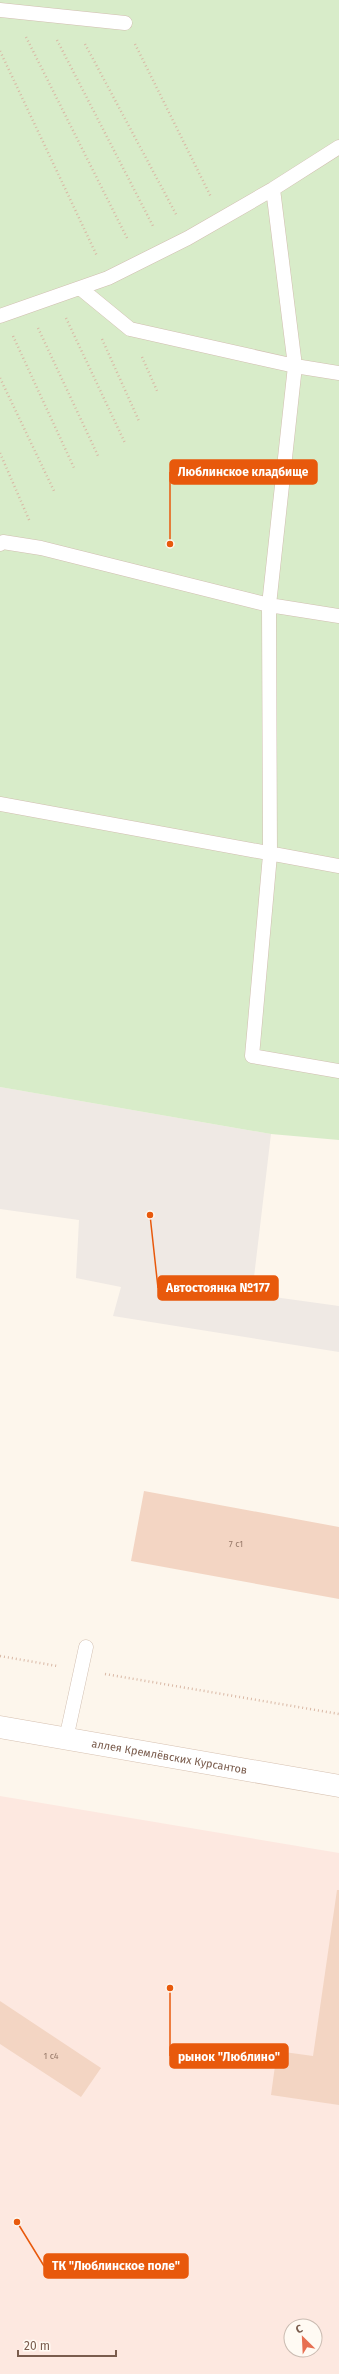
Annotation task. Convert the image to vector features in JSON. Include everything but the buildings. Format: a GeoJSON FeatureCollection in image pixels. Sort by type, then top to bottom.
{"type":"FeatureCollection","features":[{"type":"Feature","properties":{"kind":"main road","name":"аллея Кремлёвских Курсантов"},"geometry":{"type":"LineString","coordinates":[[0,1727],[339,1786]]}},
{"type":"Feature","properties":{"kind":"lane"},"geometry":{"type":"LineString","coordinates":[[7,11],[125,23]]}},
{"type":"Feature","properties":{"kind":"lane"},"geometry":{"type":"LineString","coordinates":[[2,316],[55,295],[108,278],[188,238],[273,189],[339,147]]}},
{"type":"Feature","properties":{"kind":"lane"},"geometry":{"type":"LineString","coordinates":[[273,189],[296,366],[269,605],[270,855],[252,1056],[339,1071]]}},
{"type":"Feature","properties":{"kind":"lane"},"geometry":{"type":"LineString","coordinates":[[80,288],[130,329],[296,366],[339,373]]}},
{"type":"Feature","properties":{"kind":"lane"},"geometry":{"type":"LineString","coordinates":[[0,544],[3,542],[41,548],[269,605],[339,616]]}},
{"type":"Feature","properties":{"kind":"lane"},"geometry":{"type":"LineString","coordinates":[[0,804],[270,855],[339,866]]}},
{"type":"Feature","properties":{"kind":"lane"},"geometry":{"type":"LineString","coordinates":[[66,1739],[86,1648]]}},
{"type":"Feature","properties":{"kind":"path"},"geometry":{"type":"LineString","coordinates":[[7,11],[138,262]]}},
{"type":"Feature","properties":{"kind":"path"},"geometry":{"type":"LineString","coordinates":[[44,15],[165,249]]}},
{"type":"Feature","properties":{"kind":"path"},"geometry":{"type":"LineString","coordinates":[[71,18],[188,238]]}},
{"type":"Feature","properties":{"kind":"path"},"geometry":{"type":"LineString","coordinates":[[125,23],[222,219]]}},
{"type":"Feature","properties":{"kind":"path"},"geometry":{"type":"LineString","coordinates":[[0,51],[108,278]]}},
{"type":"Feature","properties":{"kind":"path"},"geometry":{"type":"LineString","coordinates":[[55,295],[125,442]]}},
{"type":"Feature","properties":{"kind":"path"},"geometry":{"type":"LineString","coordinates":[[28,305],[99,458]]}},
{"type":"Feature","properties":{"kind":"path"},"geometry":{"type":"LineString","coordinates":[[2,316],[75,470]]}},
{"type":"Feature","properties":{"kind":"path"},"geometry":{"type":"LineString","coordinates":[[130,329],[158,393]]}},
{"type":"Feature","properties":{"kind":"path"},"geometry":{"type":"LineString","coordinates":[[101,337],[139,421]]}},
{"type":"Feature","properties":{"kind":"path"},"geometry":{"type":"LineString","coordinates":[[0,378],[55,493]]}},
{"type":"Feature","properties":{"kind":"path"},"geometry":{"type":"LineString","coordinates":[[0,453],[41,548]]}},
{"type":"Feature","properties":{"kind":"path"},"geometry":{"type":"LineString","coordinates":[[0,1656],[339,1714]]}},
{"type":"Feature","properties":{"kind":"shaded area"},"geometry":{"type":"Polygon","coordinates":[[[0,1087],[271,1134],[252,1294],[339,1306],[339,1352],[113,1316],[121,1287],[76,1278],[79,1220],[0,1209],[0,1087]]]}},
{"type":"Feature","properties":{"kind":"shaded area"},"geometry":{"type":"Polygon","coordinates":[[[0,1796],[339,1853],[339,2374],[0,2374],[0,1796]]]}},
{"type":"Feature","properties":{"kind":"green space"},"geometry":{"type":"Polygon","coordinates":[[[0,0],[339,0],[339,1140],[271,1134],[0,1087],[0,0]]]}},
{"type":"Feature","properties":{"kind":"place","name":"Люблинское кладбище"},"geometry":{"type":"Point","coordinates":[170,544]}},
{"type":"Feature","properties":{"kind":"place","name":"Автостоянка №177"},"geometry":{"type":"Point","coordinates":[150,1215]}},
{"type":"Feature","properties":{"kind":"place","name":"рынок \"Люблино\""},"geometry":{"type":"Point","coordinates":[170,1988]}},
{"type":"Feature","properties":{"kind":"place","name":"ТК \"Люблинское поле\""},"geometry":{"type":"Point","coordinates":[17,2222]}}]}
